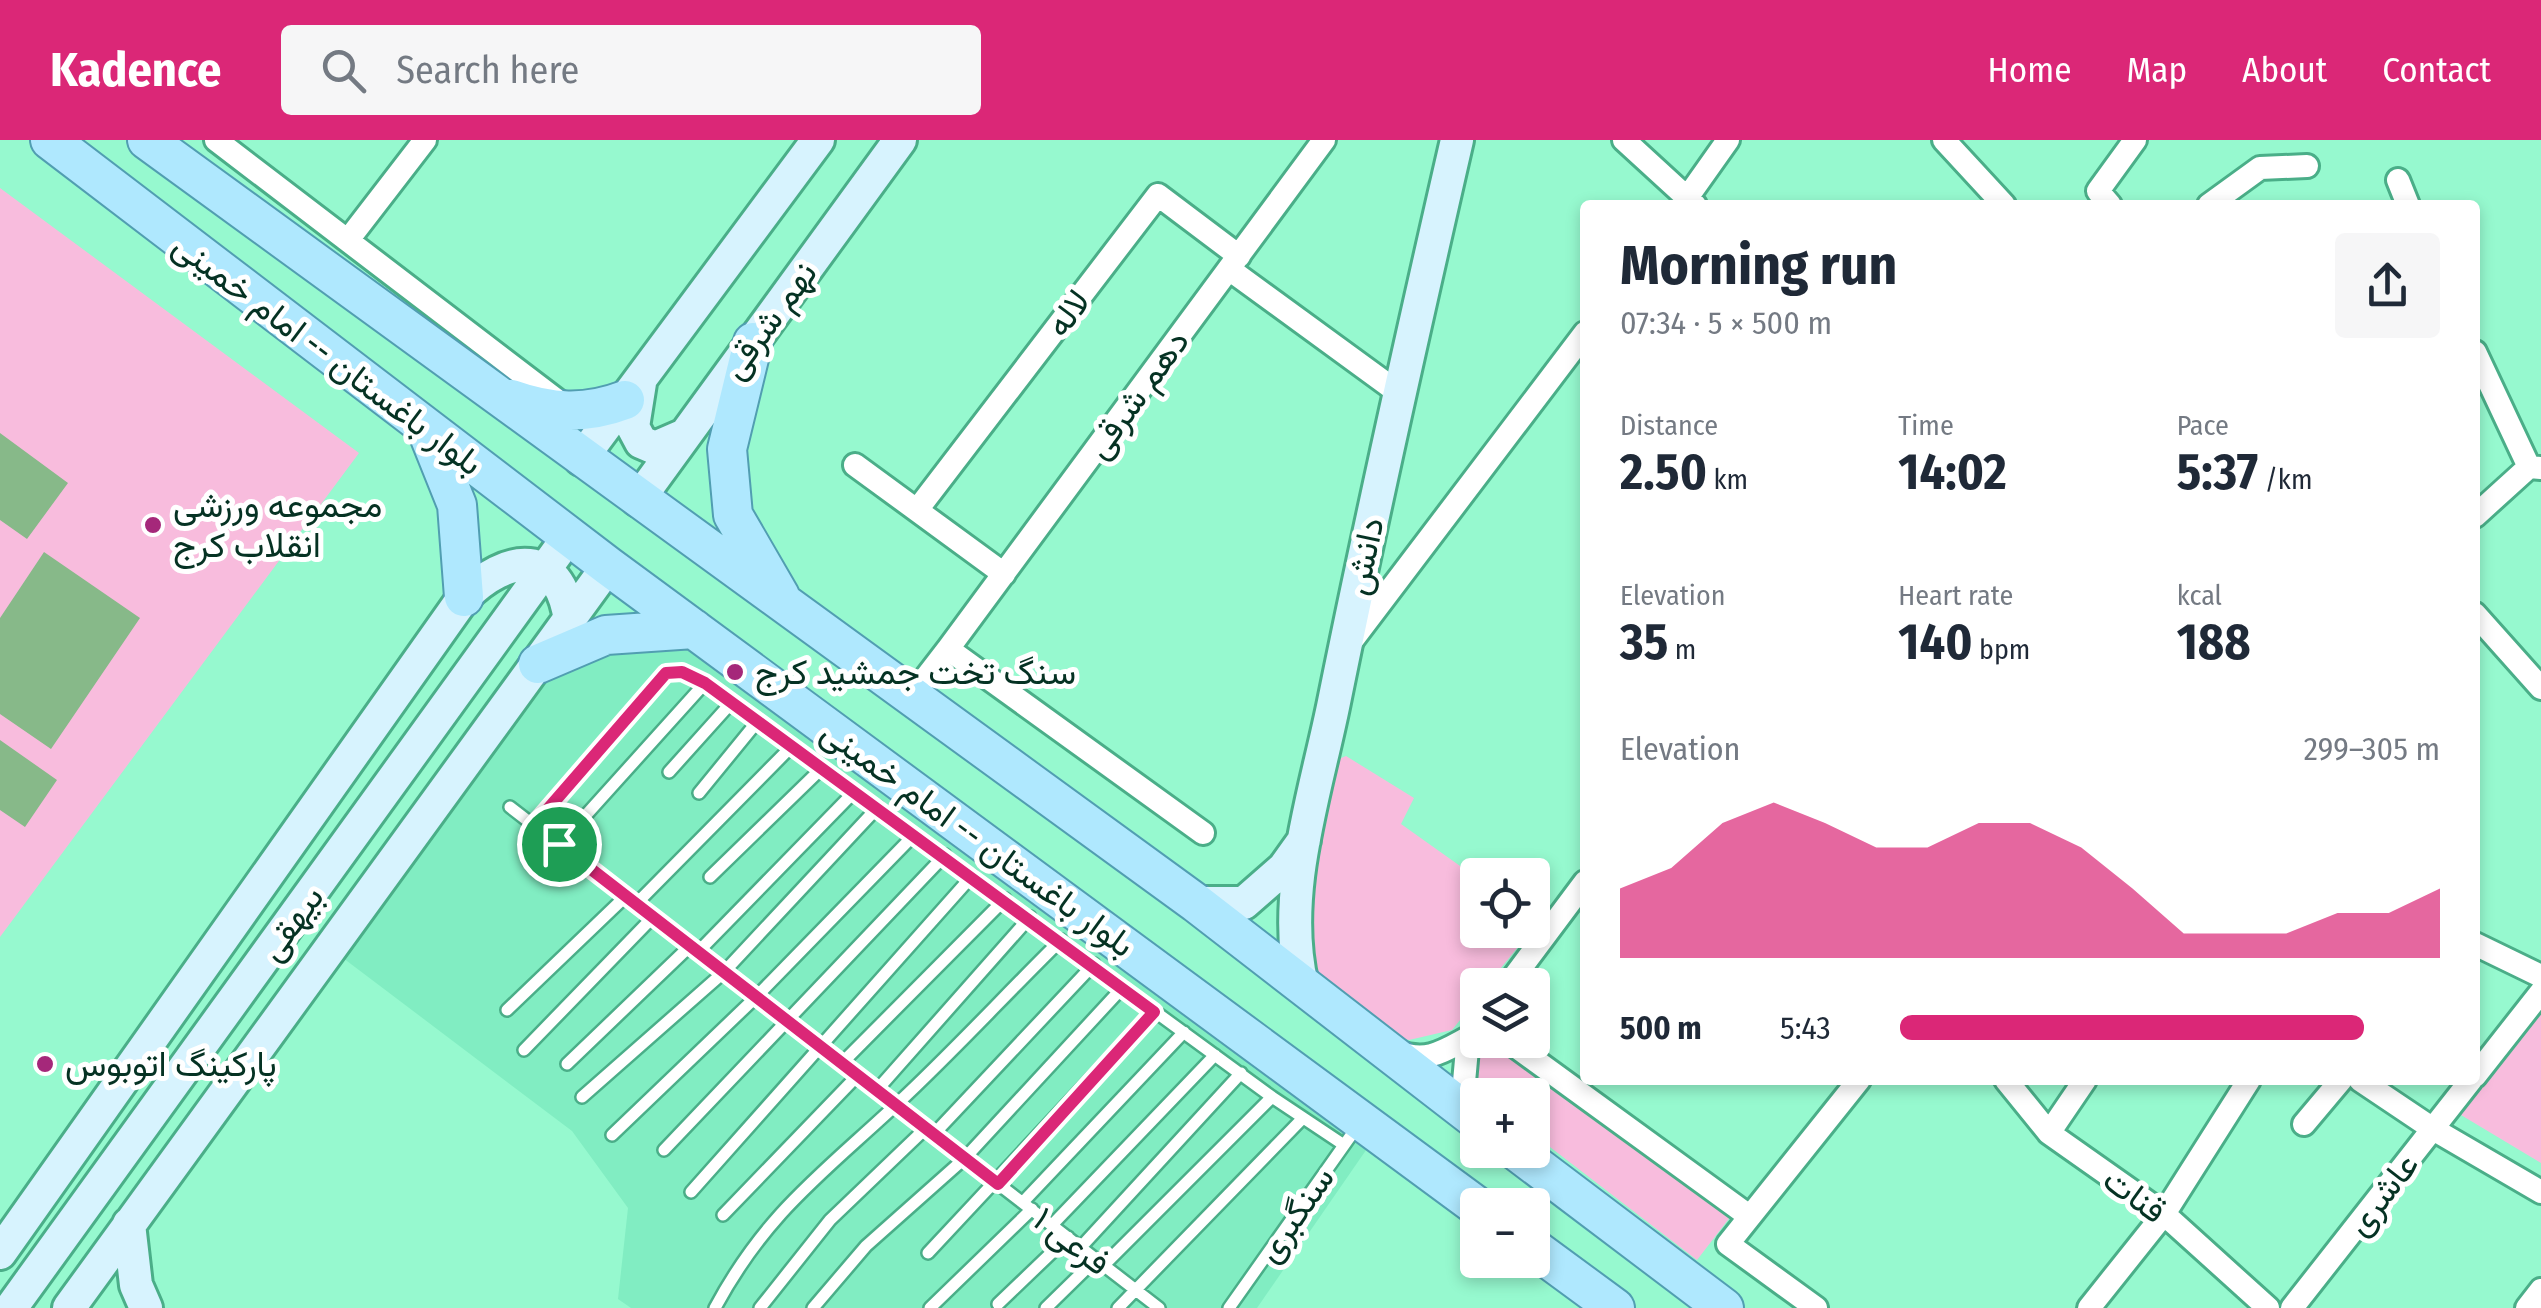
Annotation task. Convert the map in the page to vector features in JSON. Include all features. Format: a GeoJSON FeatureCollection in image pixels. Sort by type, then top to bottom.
{"type":"FeatureCollection","features":[{"type":"Feature","properties":{"kind":"main road","name":"بلوار باغستان -- امام خمینی"},"geometry":{"type":"LineString","coordinates":[[50,140],[1353,1132],[1460,1195]]}},
{"type":"Feature","properties":{"kind":"main road","name":"بلوار باغستان -- امام خمینی"},"geometry":{"type":"LineString","coordinates":[[147,140],[788,611],[1196,904],[1460,1108]]}},
{"type":"Feature","properties":{"kind":"main road","name":"نهم شرقی"},"geometry":{"type":"LineString","coordinates":[[581,459],[818,140]]}},
{"type":"Feature","properties":{"kind":"main road","name":"نهم شرقی"},"geometry":{"type":"LineString","coordinates":[[638,500],[900,140]]}},
{"type":"Feature","properties":{"kind":"main road","name":"دانش"},"geometry":{"type":"LineString","coordinates":[[1196,904],[1244,903],[1284,868],[1307,836],[1399,393],[1457,140]]}},
{"type":"Feature","properties":{"kind":"main road"},"geometry":{"type":"LineString","coordinates":[[181,242],[208,232],[223,197]]}},
{"type":"Feature","properties":{"kind":"main road"},"geometry":{"type":"LineString","coordinates":[[230,278],[228,247],[240,233],[260,226]]}},
{"type":"Feature","properties":{"kind":"main road"},"geometry":{"type":"LineString","coordinates":[[753,342],[727,449],[734,515],[788,611]]}},
{"type":"Feature","properties":{"kind":"main road"},"geometry":{"type":"LineString","coordinates":[[488,391],[532,407],[571,411],[633,390],[633,427],[641,442],[655,448],[685,435]]}},
{"type":"Feature","properties":{"kind":"main road"},"geometry":{"type":"LineString","coordinates":[[427,430],[457,505],[464,597]]}},
{"type":"Feature","properties":{"kind":"main road","name":"بیهقی"},"geometry":{"type":"LineString","coordinates":[[12,1308],[568,536]]}},
{"type":"Feature","properties":{"kind":"main road","name":"بیهقی"},"geometry":{"type":"LineString","coordinates":[[0,1253],[464,597],[486,575],[506,565],[545,572]]}},
{"type":"Feature","properties":{"kind":"main road","name":"بیهقی"},"geometry":{"type":"LineString","coordinates":[[69,1308],[608,566]]}},
{"type":"Feature","properties":{"kind":"main road"},"geometry":{"type":"LineString","coordinates":[[545,572],[563,590],[570,620]]}},
{"type":"Feature","properties":{"kind":"main road"},"geometry":{"type":"LineString","coordinates":[[538,664],[606,635],[694,629]]}},
{"type":"Feature","properties":{"kind":"main road"},"geometry":{"type":"LineString","coordinates":[[1302,985],[1292,945],[1307,836]]}},
{"type":"Feature","properties":{"kind":"main road"},"geometry":{"type":"LineString","coordinates":[[1539,1168],[1724,1308]]}},
{"type":"Feature","properties":{"kind":"main road"},"geometry":{"type":"LineString","coordinates":[[129,1224],[136,1285],[146,1308]]}},
{"type":"Feature","properties":{"kind":"main road"},"geometry":{"type":"LineString","coordinates":[[1550,1260],[1614,1308]]}},
{"type":"Feature","properties":{"kind":"street"},"geometry":{"type":"LineString","coordinates":[[216,140],[571,411]]}},
{"type":"Feature","properties":{"kind":"street"},"geometry":{"type":"LineString","coordinates":[[348,240],[425,140]]}},
{"type":"Feature","properties":{"kind":"street","name":"دهم شرقی"},"geometry":{"type":"LineString","coordinates":[[911,696],[1324,140]]}},
{"type":"Feature","properties":{"kind":"street"},"geometry":{"type":"LineString","coordinates":[[1624,140],[1686,200]]}},
{"type":"Feature","properties":{"kind":"street"},"geometry":{"type":"LineString","coordinates":[[1689,200],[1728,140]]}},
{"type":"Feature","properties":{"kind":"street"},"geometry":{"type":"LineString","coordinates":[[1944,140],[1999,200]]}},
{"type":"Feature","properties":{"kind":"street"},"geometry":{"type":"LineString","coordinates":[[2104,198],[2135,140]]}},
{"type":"Feature","properties":{"kind":"street"},"geometry":{"type":"LineString","coordinates":[[2217,200],[2260,168],[2307,166]]}},
{"type":"Feature","properties":{"kind":"street"},"geometry":{"type":"LineString","coordinates":[[2398,180],[2406,200]]}},
{"type":"Feature","properties":{"kind":"street","name":"لاله"},"geometry":{"type":"LineString","coordinates":[[917,510],[1158,195],[1234,262]]}},
{"type":"Feature","properties":{"kind":"street"},"geometry":{"type":"LineString","coordinates":[[1234,262],[1399,393]]}},
{"type":"Feature","properties":{"kind":"street"},"geometry":{"type":"LineString","coordinates":[[1344,650],[1580,340]]}},
{"type":"Feature","properties":{"kind":"street"},"geometry":{"type":"LineString","coordinates":[[2480,362],[2535,468],[2480,512]]}},
{"type":"Feature","properties":{"kind":"street"},"geometry":{"type":"LineString","coordinates":[[856,465],[1004,574]]}},
{"type":"Feature","properties":{"kind":"street"},"geometry":{"type":"LineString","coordinates":[[2480,620],[2541,688]]}},
{"type":"Feature","properties":{"kind":"street"},"geometry":{"type":"LineString","coordinates":[[948,648],[1203,833]]}},
{"type":"Feature","properties":{"kind":"street"},"geometry":{"type":"LineString","coordinates":[[1521,968],[1580,889]]}},
{"type":"Feature","properties":{"kind":"street"},"geometry":{"type":"LineString","coordinates":[[2480,946],[2541,976]]}},
{"type":"Feature","properties":{"kind":"street","name":"عاشری"},"geometry":{"type":"LineString","coordinates":[[2480,1069],[2541,992]]}},
{"type":"Feature","properties":{"kind":"street"},"geometry":{"type":"LineString","coordinates":[[1377,1044],[1416,1059],[1433,1057],[1460,1040]]}},
{"type":"Feature","properties":{"kind":"street"},"geometry":{"type":"LineString","coordinates":[[1432,1086],[1460,1049]]}},
{"type":"Feature","properties":{"kind":"street"},"geometry":{"type":"LineString","coordinates":[[1532,1058],[1749,1216]]}},
{"type":"Feature","properties":{"kind":"street"},"geometry":{"type":"LineString","coordinates":[[1816,1308],[1728,1244],[1855,1085]]}},
{"type":"Feature","properties":{"kind":"street","name":"قنات"},"geometry":{"type":"LineString","coordinates":[[2010,1085],[2049,1133],[2164,1214],[2268,1308]]}},
{"type":"Feature","properties":{"kind":"street"},"geometry":{"type":"LineString","coordinates":[[2049,1133],[2082,1085]]}},
{"type":"Feature","properties":{"kind":"street"},"geometry":{"type":"LineString","coordinates":[[2089,1308],[2164,1214],[2247,1085]]}},
{"type":"Feature","properties":{"kind":"street"},"geometry":{"type":"LineString","coordinates":[[2304,1124],[2338,1085]]}},
{"type":"Feature","properties":{"kind":"street"},"geometry":{"type":"LineString","coordinates":[[2367,1085],[2432,1129],[2541,1192]]}},
{"type":"Feature","properties":{"kind":"street","name":"عاشری"},"geometry":{"type":"LineString","coordinates":[[2292,1308],[2467,1085]]}},
{"type":"Feature","properties":{"kind":"street"},"geometry":{"type":"LineString","coordinates":[[2527,1308],[2541,1290]]}},
{"type":"Feature","properties":{"kind":"lane"},"geometry":{"type":"LineString","coordinates":[[534,825],[666,673],[682,672],[705,683],[790,748],[855,790],[1302,1119],[1353,1132]]}},
{"type":"Feature","properties":{"kind":"lane"},"geometry":{"type":"LineString","coordinates":[[559,844],[705,683]]}},
{"type":"Feature","properties":{"kind":"lane"},"geometry":{"type":"LineString","coordinates":[[669,772],[731,703]]}},
{"type":"Feature","properties":{"kind":"lane"},"geometry":{"type":"LineString","coordinates":[[700,792],[756,722]]}},
{"type":"Feature","properties":{"kind":"lane"},"geometry":{"type":"LineString","coordinates":[[507,1010],[632,899],[790,748]]}},
{"type":"Feature","properties":{"kind":"lane"},"geometry":{"type":"LineString","coordinates":[[710,878],[822,768]]}},
{"type":"Feature","properties":{"kind":"lane"},"geometry":{"type":"LineString","coordinates":[[567,1064],[694,949],[855,790]]}},
{"type":"Feature","properties":{"kind":"lane","name":"۱ فرعی"},"geometry":{"type":"LineString","coordinates":[[510,807],[1159,1308]]}},
{"type":"Feature","properties":{"kind":"lane"},"geometry":{"type":"LineString","coordinates":[[582,1097],[724,972],[878,807]]}},
{"type":"Feature","properties":{"kind":"lane"},"geometry":{"type":"LineString","coordinates":[[612,1135],[756,997],[914,835]]}},
{"type":"Feature","properties":{"kind":"lane"},"geometry":{"type":"LineString","coordinates":[[664,1150],[945,856]]}},
{"type":"Feature","properties":{"kind":"lane"},"geometry":{"type":"LineString","coordinates":[[690,1192],[972,876]]}},
{"type":"Feature","properties":{"kind":"lane"},"geometry":{"type":"LineString","coordinates":[[842,1063],[1004,899]]}},
{"type":"Feature","properties":{"kind":"lane"},"geometry":{"type":"LineString","coordinates":[[524,1050],[653,917]]}},
{"type":"Feature","properties":{"kind":"lane"},"geometry":{"type":"LineString","coordinates":[[877,1090],[1030,917]]}},
{"type":"Feature","properties":{"kind":"lane"},"geometry":{"type":"LineString","coordinates":[[715,1308],[736,1268],[778,1214],[845,1147],[896,1105],[1060,940]]}},
{"type":"Feature","properties":{"kind":"lane"},"geometry":{"type":"LineString","coordinates":[[760,1308],[830,1220],[930,1131],[1094,964]]}},
{"type":"Feature","properties":{"kind":"lane"},"geometry":{"type":"LineString","coordinates":[[813,1308],[866,1246],[965,1158],[1123,987]]}},
{"type":"Feature","properties":{"kind":"lane"},"geometry":{"type":"LineString","coordinates":[[928,1253],[998,1184],[1154,1012]]}},
{"type":"Feature","properties":{"kind":"lane"},"geometry":{"type":"LineString","coordinates":[[930,1308],[1184,1032]]}},
{"type":"Feature","properties":{"kind":"lane"},"geometry":{"type":"LineString","coordinates":[[1052,1225],[1215,1054]]}},
{"type":"Feature","properties":{"kind":"lane"},"geometry":{"type":"LineString","coordinates":[[1081,1247],[1241,1073]]}},
{"type":"Feature","properties":{"kind":"lane"},"geometry":{"type":"LineString","coordinates":[[723,1215],[858,1076]]}},
{"type":"Feature","properties":{"kind":"lane"},"geometry":{"type":"LineString","coordinates":[[1046,1308],[1100,1262],[1272,1098]]}},
{"type":"Feature","properties":{"kind":"lane"},"geometry":{"type":"LineString","coordinates":[[1118,1308],[1302,1119]]}},
{"type":"Feature","properties":{"kind":"lane","name":"سنگبری"},"geometry":{"type":"LineString","coordinates":[[1229,1308],[1353,1132]]}},
{"type":"Feature","properties":{"kind":"lane"},"geometry":{"type":"LineString","coordinates":[[998,1304],[1068,1236]]}},
{"type":"Feature","properties":{"kind":"shaded area","name":"مجموعه ورزشی انقلاب کرج"},"geometry":{"type":"Polygon","coordinates":[[[0,188],[359,453],[0,937],[0,188]]]}},
{"type":"Feature","properties":{"kind":"shaded area"},"geometry":{"type":"Polygon","coordinates":[[[686,638],[1373,1140],[1257,1308],[631,1308],[618,1299],[628,1208],[572,1131],[343,958],[546,675],[607,645],[686,638]]]}},
{"type":"Feature","properties":{"kind":"shaded area"},"geometry":{"type":"Polygon","coordinates":[[[1346,756],[1414,798],[1401,824],[1460,866],[1460,948],[1517,948],[1501,968],[1460,968],[1460,1020],[1452,1030],[1409,1040],[1383,1034],[1313,975],[1303,938],[1334,761],[1346,756]]]}},
{"type":"Feature","properties":{"kind":"shaded area"},"geometry":{"type":"Polygon","coordinates":[[[2541,1005],[2541,1163],[2456,1112],[2541,1005]]]}},
{"type":"Feature","properties":{"kind":"shaded area"},"geometry":{"type":"Polygon","coordinates":[[[1472,1058],[1509,1058],[1537,1078],[1465,1078],[1472,1058]]]}},
{"type":"Feature","properties":{"kind":"shaded area"},"geometry":{"type":"Polygon","coordinates":[[[1550,1087],[1731,1216],[1697,1260],[1550,1147],[1550,1087]]]}},
{"type":"Feature","properties":{"kind":"building"},"geometry":{"type":"Polygon","coordinates":[[[0,433],[68,483],[27,539],[0,520],[0,433]]]}},
{"type":"Feature","properties":{"kind":"building"},"geometry":{"type":"Polygon","coordinates":[[[44,552],[140,618],[51,749],[0,714],[0,618],[44,552]]]}},
{"type":"Feature","properties":{"kind":"building"},"geometry":{"type":"Polygon","coordinates":[[[0,740],[57,780],[25,827],[0,810],[0,740]]]}},
{"type":"Feature","properties":{"kind":"place","name":"مجموعه ورزشی انقلاب کرج"},"geometry":{"type":"Point","coordinates":[153,525]}},
{"type":"Feature","properties":{"kind":"place","name":"سنگ تخت جمشید کرج"},"geometry":{"type":"Point","coordinates":[735,672]}},
{"type":"Feature","properties":{"kind":"place","name":"پارکینگ اتوبوس"},"geometry":{"type":"Point","coordinates":[45,1064]}},
{"type":"Feature","properties":{"kind":"route"},"geometry":{"type":"LineString","coordinates":[[682,672],[705,683],[790,748],[855,790],[1154,1012],[998,1184],[559,844],[534,825],[666,673],[682,672]]}}]}
